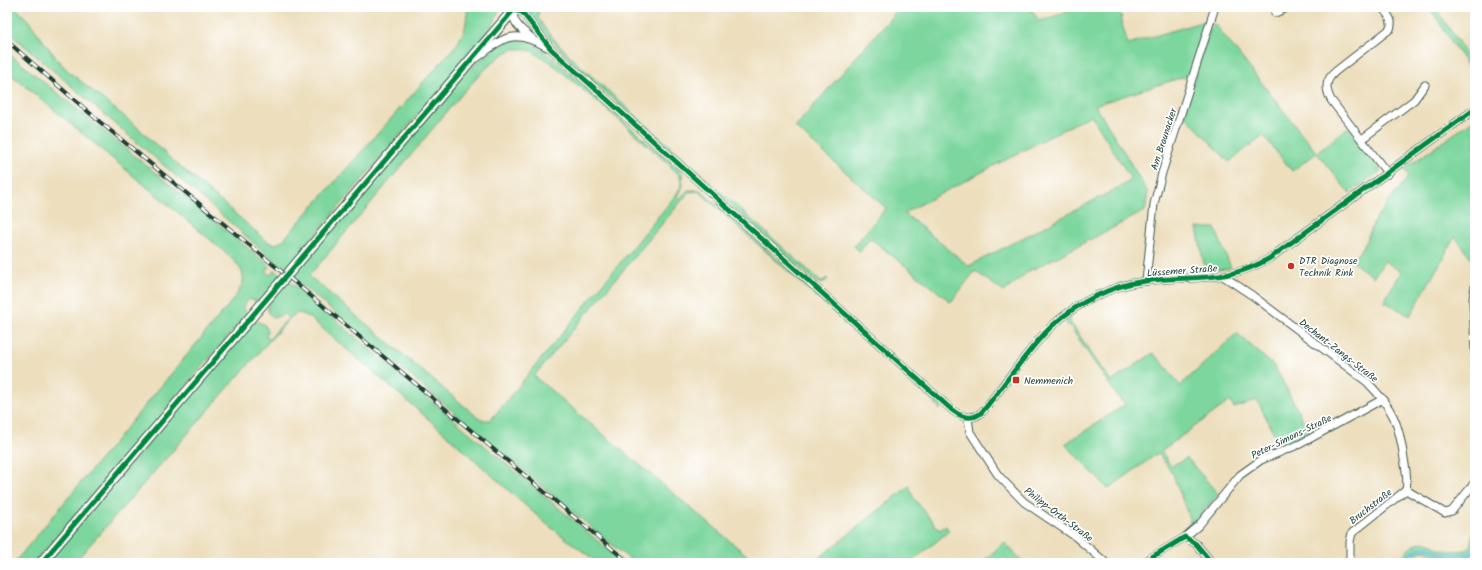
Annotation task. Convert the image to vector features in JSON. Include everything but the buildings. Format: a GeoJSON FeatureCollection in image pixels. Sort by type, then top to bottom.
{"type":"FeatureCollection","features":[{"type":"Feature","properties":{"kind":"street","name":"Am Braunacker"},"geometry":{"type":"LineString","coordinates":[[1146,281],[1154,204],[1162,173],[1216,7]]}},
{"type":"Feature","properties":{"kind":"street"},"geometry":{"type":"LineString","coordinates":[[1275,13],[1289,7]]}},
{"type":"Feature","properties":{"kind":"street"},"geometry":{"type":"LineString","coordinates":[[1382,7],[1390,18],[1390,29],[1329,76],[1326,83],[1327,91],[1331,100],[1388,174]]}},
{"type":"Feature","properties":{"kind":"street"},"geometry":{"type":"LineString","coordinates":[[513,8],[514,19],[519,26],[536,41]]}},
{"type":"Feature","properties":{"kind":"street"},"geometry":{"type":"LineString","coordinates":[[513,8],[522,12],[551,49],[952,410],[960,416],[968,418]]}},
{"type":"Feature","properties":{"kind":"street"},"geometry":{"type":"LineString","coordinates":[[41,563],[464,68],[513,8]]}},
{"type":"Feature","properties":{"kind":"street"},"geometry":{"type":"LineString","coordinates":[[464,68],[504,38],[521,36],[536,41],[551,49]]}},
{"type":"Feature","properties":{"kind":"street"},"geometry":{"type":"LineString","coordinates":[[1362,139],[1414,100],[1425,85]]}},
{"type":"Feature","properties":{"kind":"street","name":"Lüssemer Straße"},"geometry":{"type":"LineString","coordinates":[[968,418],[981,413],[1045,334],[1068,313],[1081,305],[1104,292],[1146,281],[1223,276],[1245,271],[1270,258],[1388,174],[1475,109]]}},
{"type":"Feature","properties":{"kind":"street","name":"Dechant-Zangs-Straße"},"geometry":{"type":"LineString","coordinates":[[1223,276],[1253,296],[1367,382],[1383,399],[1400,432],[1407,480],[1406,490]]}},
{"type":"Feature","properties":{"kind":"street"},"geometry":{"type":"LineString","coordinates":[[1475,286],[1473,299],[1475,353]]}},
{"type":"Feature","properties":{"kind":"street","name":"Peter-Simons-Straße"},"geometry":{"type":"LineString","coordinates":[[1185,537],[1199,524],[1240,475],[1261,460],[1300,444],[1383,399]]}},
{"type":"Feature","properties":{"kind":"street","name":"Philipp-Orth-Straße"},"geometry":{"type":"LineString","coordinates":[[968,418],[970,432],[998,475],[1024,502],[1076,537],[1106,563]]}},
{"type":"Feature","properties":{"kind":"street"},"geometry":{"type":"LineString","coordinates":[[1406,490],[1445,513],[1452,511],[1475,482]]}},
{"type":"Feature","properties":{"kind":"street","name":"Bruchstraße"},"geometry":{"type":"LineString","coordinates":[[1350,563],[1350,542],[1352,533],[1406,490]]}},
{"type":"Feature","properties":{"kind":"street"},"geometry":{"type":"LineString","coordinates":[[1142,563],[1185,537],[1196,544],[1212,563]]}},
{"type":"Feature","properties":{"kind":"green space"},"geometry":{"type":"Polygon","coordinates":[[[7,7],[15,7],[28,20],[56,58],[68,71],[136,126],[168,156],[268,242],[273,244],[284,239],[458,43],[465,28],[468,7],[500,8],[494,23],[463,62],[285,270],[7,31],[7,7]]]}},
{"type":"Feature","properties":{"kind":"green space"},"geometry":{"type":"Polygon","coordinates":[[[530,7],[541,7],[538,15],[539,20],[555,40],[577,63],[821,282],[827,278],[828,279],[822,283],[816,282],[577,67],[533,20],[530,14],[530,7]]]}},
{"type":"Feature","properties":{"kind":"green space"},"geometry":{"type":"Polygon","coordinates":[[[900,7],[1030,7],[1039,21],[1083,7],[1118,7],[1128,44],[1208,20],[1190,75],[1095,105],[1148,193],[1145,211],[1032,270],[1031,269],[1004,292],[975,271],[951,302],[870,238],[860,252],[854,246],[886,208],[795,127],[900,7]],[[1091,115],[904,213],[969,266],[1108,193],[1131,179],[1091,115]]]}},
{"type":"Feature","properties":{"kind":"green space"},"geometry":{"type":"Polygon","coordinates":[[[1429,7],[1435,7],[1475,67],[1475,78],[1429,7]]]}},
{"type":"Feature","properties":{"kind":"green space"},"geometry":{"type":"Polygon","coordinates":[[[1215,24],[1317,153],[1292,171],[1263,135],[1229,162],[1186,117],[1184,112],[1211,26],[1215,24]]]}},
{"type":"Feature","properties":{"kind":"green space"},"geometry":{"type":"Polygon","coordinates":[[[517,39],[533,43],[555,60],[682,173],[683,186],[677,196],[680,198],[688,190],[700,190],[941,407],[940,410],[934,402],[704,196],[698,191],[689,192],[534,376],[756,563],[634,563],[291,276],[464,74],[502,43],[517,39]],[[514,49],[503,55],[475,80],[309,276],[481,420],[490,420],[494,416],[676,195],[681,186],[680,176],[618,119],[550,62],[525,49],[514,49]]]}},
{"type":"Feature","properties":{"kind":"green space"},"geometry":{"type":"Polygon","coordinates":[[[7,52],[270,266],[266,271],[270,275],[275,270],[281,275],[260,299],[257,301],[249,299],[243,307],[246,314],[242,320],[34,563],[14,563],[231,302],[241,287],[243,276],[241,270],[225,252],[7,71],[7,52]]]}},
{"type":"Feature","properties":{"kind":"green space"},"geometry":{"type":"Polygon","coordinates":[[[1475,119],[1475,263],[1455,237],[1410,316],[1384,301],[1401,272],[1385,261],[1373,277],[1352,261],[1363,247],[1376,218],[1409,176],[1404,169],[1475,119]]]}},
{"type":"Feature","properties":{"kind":"green space"},"geometry":{"type":"Polygon","coordinates":[[[1348,127],[1381,171],[1349,193],[1317,153],[1348,127]]]}},
{"type":"Feature","properties":{"kind":"green space"},"geometry":{"type":"Polygon","coordinates":[[[1197,228],[1215,228],[1231,268],[1205,270],[1197,228]]]}},
{"type":"Feature","properties":{"kind":"green space"},"geometry":{"type":"Polygon","coordinates":[[[288,280],[624,563],[598,563],[544,522],[440,429],[309,317],[297,313],[291,317],[265,346],[74,563],[46,563],[252,323],[256,321],[264,324],[268,331],[266,337],[269,339],[288,318],[284,314],[274,318],[269,313],[268,305],[288,280]]]}},
{"type":"Feature","properties":{"kind":"green space"},"geometry":{"type":"Polygon","coordinates":[[[1070,319],[1071,323],[1111,382],[1153,353],[1167,368],[1180,386],[1237,333],[1275,367],[1311,435],[1282,449],[1257,400],[1234,408],[1230,401],[1161,451],[1171,466],[1187,458],[1218,494],[1190,527],[1190,521],[1173,474],[1158,453],[1108,489],[1065,444],[1126,404],[1120,400],[1069,325],[1066,324],[1070,319]]]}},
{"type":"Feature","properties":{"kind":"green space"},"geometry":{"type":"Polygon","coordinates":[[[909,486],[913,497],[939,530],[946,526],[949,531],[910,563],[813,563],[909,486]]]}},
{"type":"Feature","properties":{"kind":"green space"},"geometry":{"type":"Polygon","coordinates":[[[1475,522],[1475,555],[1468,563],[1458,563],[1460,557],[1437,556],[1425,550],[1414,554],[1405,563],[1396,563],[1415,545],[1425,542],[1445,550],[1467,550],[1470,546],[1475,522]]]}},
{"type":"Feature","properties":{"kind":"green space"},"geometry":{"type":"Polygon","coordinates":[[[1004,542],[1024,563],[982,563],[1004,542]]]}},
{"type":"Feature","properties":{"kind":"waterway"},"geometry":{"type":"LineString","coordinates":[[1462,563],[1472,552],[1475,546]]}},
{"type":"Feature","properties":{"kind":"waterway"},"geometry":{"type":"LineString","coordinates":[[1402,563],[1418,549],[1426,547],[1447,554],[1470,554]]}},
{"type":"Feature","properties":{"kind":"railway"},"geometry":{"type":"LineString","coordinates":[[7,41],[100,122],[298,285],[629,563]]}},
{"type":"Feature","properties":{"kind":"cycle path"},"geometry":{"type":"LineString","coordinates":[[510,7],[513,10],[522,12],[551,49],[952,410],[959,415],[966,417],[974,417],[981,413],[1041,337],[1062,317],[1084,302],[1108,291],[1133,283],[1163,279],[1210,277],[1239,272],[1254,266],[1270,258],[1475,109]]}},
{"type":"Feature","properties":{"kind":"cycle path"},"geometry":{"type":"LineString","coordinates":[[41,563],[516,7]]}},
{"type":"Feature","properties":{"kind":"cycle path"},"geometry":{"type":"LineString","coordinates":[[1142,563],[1185,537],[1196,544],[1212,563]]}},
{"type":"Feature","properties":{"kind":"place","name":"DTR Diagnose Technik Rink"},"geometry":{"type":"Point","coordinates":[1291,266]}},
{"type":"Feature","properties":{"kind":"place","name":"Nemmenich"},"geometry":{"type":"Point","coordinates":[1016,380]}}]}
